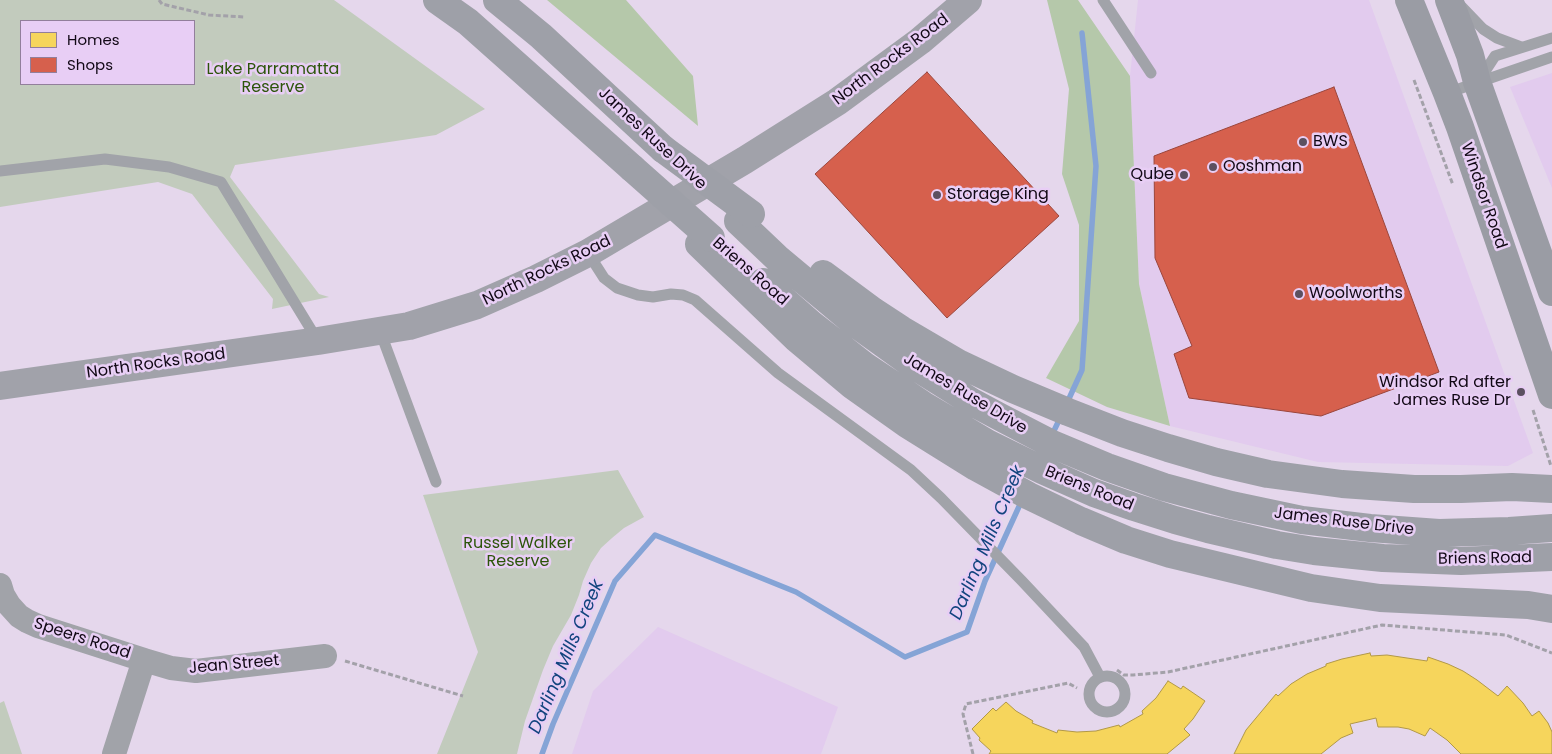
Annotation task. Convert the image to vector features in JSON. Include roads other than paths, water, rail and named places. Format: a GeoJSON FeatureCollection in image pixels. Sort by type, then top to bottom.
{"type":"FeatureCollection","features":[{"type":"Feature","properties":{"kind":"highway","name":"Briens Road"},"geometry":{"type":"LineString","coordinates":[[437,0],[474,28],[632,168],[705,241],[866,367],[923,406],[981,455],[1042,470],[1094,493],[1191,525],[1314,551],[1383,558],[1451,560],[1552,557]]}},
{"type":"Feature","properties":{"kind":"highway","name":"James Ruse Drive"},"geometry":{"type":"LineString","coordinates":[[497,0],[555,50],[663,149],[744,218],[802,280],[863,330],[936,380],[1052,444],[1174,490],[1231,505],[1302,520],[1370,528],[1439,533],[1552,528]]}},
{"type":"Feature","properties":{"kind":"highway"},"geometry":{"type":"LineString","coordinates":[[744,218],[788,247],[873,311],[930,348],[1013,389],[1122,432],[1216,462],[1304,480],[1414,489],[1512,487],[1552,489]]}},
{"type":"Feature","properties":{"kind":"highway"},"geometry":{"type":"LineString","coordinates":[[981,455],[1029,496],[1126,540],[1170,554],[1311,588],[1380,598],[1528,605],[1552,609]]}},
{"type":"Feature","properties":{"kind":"highway"},"geometry":{"type":"LineString","coordinates":[[1512,487],[1552,472]]}},
{"type":"Feature","properties":{"kind":"highway"},"geometry":{"type":"LineString","coordinates":[[1493,603],[1552,594]]}},
{"type":"Feature","properties":{"kind":"main road","name":"North Rocks Road"},"geometry":{"type":"LineString","coordinates":[[0,386],[380,331],[409,326],[477,305],[588,253],[745,160],[837,102],[920,41],[968,0]]}},
{"type":"Feature","properties":{"kind":"main road","name":"Windsor Road"},"geometry":{"type":"LineString","coordinates":[[1409,0],[1447,93],[1552,395]]}},
{"type":"Feature","properties":{"kind":"main road","name":"Windsor Road"},"geometry":{"type":"LineString","coordinates":[[1449,0],[1470,55],[1477,82],[1552,292]]}},
{"type":"Feature","properties":{"kind":"street","name":"Speers Road"},"geometry":{"type":"LineString","coordinates":[[0,585],[9,605],[19,616],[27,621],[144,660],[114,754]]}},
{"type":"Feature","properties":{"kind":"street","name":"Jean Street"},"geometry":{"type":"LineString","coordinates":[[144,660],[171,668],[196,671],[325,656]]}},
{"type":"Feature","properties":{"kind":"lane"},"geometry":{"type":"LineString","coordinates":[[1103,0],[1151,73]]}},
{"type":"Feature","properties":{"kind":"lane"},"geometry":{"type":"LineString","coordinates":[[1455,0],[1483,29],[1497,38],[1521,47]]}},
{"type":"Feature","properties":{"kind":"lane"},"geometry":{"type":"LineString","coordinates":[[1477,82],[1495,56],[1552,38]]}},
{"type":"Feature","properties":{"kind":"lane"},"geometry":{"type":"LineString","coordinates":[[1447,93],[1552,58]]}},
{"type":"Feature","properties":{"kind":"lane"},"geometry":{"type":"LineString","coordinates":[[0,172],[105,159],[169,167],[221,182],[318,341]]}},
{"type":"Feature","properties":{"kind":"lane"},"geometry":{"type":"LineString","coordinates":[[588,253],[604,278],[617,288],[638,295],[653,297],[671,294],[683,295],[695,300],[778,373],[911,470],[1022,580],[1084,647],[1100,677]]}},
{"type":"Feature","properties":{"kind":"lane"},"geometry":{"type":"LineString","coordinates":[[380,331],[436,482]]}},
{"type":"Feature","properties":{"kind":"waterway","name":"Darling Mills Creek"},"geometry":{"type":"LineString","coordinates":[[1067,403],[1082,370],[1096,166],[1082,33]]}},
{"type":"Feature","properties":{"kind":"waterway","name":"Darling Mills Creek"},"geometry":{"type":"LineString","coordinates":[[1051,437],[1061,416]]}},
{"type":"Feature","properties":{"kind":"waterway","name":"Darling Mills Creek"},"geometry":{"type":"LineString","coordinates":[[542,754],[553,724],[615,581],[655,535],[796,592],[905,657],[967,632],[985,581],[1022,500]]}},
{"type":"Feature","properties":{"kind":"place","name":"BWS"},"geometry":{"type":"Point","coordinates":[1303,142]}},
{"type":"Feature","properties":{"kind":"place","name":"Ooshman"},"geometry":{"type":"Point","coordinates":[1213,167]}},
{"type":"Feature","properties":{"kind":"place","name":"Qube"},"geometry":{"type":"Point","coordinates":[1184,175]}},
{"type":"Feature","properties":{"kind":"place","name":"Storage King"},"geometry":{"type":"Point","coordinates":[937,195]}},
{"type":"Feature","properties":{"kind":"place","name":"Woolworths"},"geometry":{"type":"Point","coordinates":[1299,294]}},
{"type":"Feature","properties":{"kind":"place","name":"Windsor Rd after James Ruse Dr"},"geometry":{"type":"Point","coordinates":[1521,392]}},
{"type":"Feature","properties":{"kind":"park label","name":"Lake Parramatta Reserve"},"geometry":{"type":"Point","coordinates":[273,79]}},
{"type":"Feature","properties":{"kind":"park label","name":"Russel Walker Reserve"},"geometry":{"type":"Point","coordinates":[518,553]}}]}
